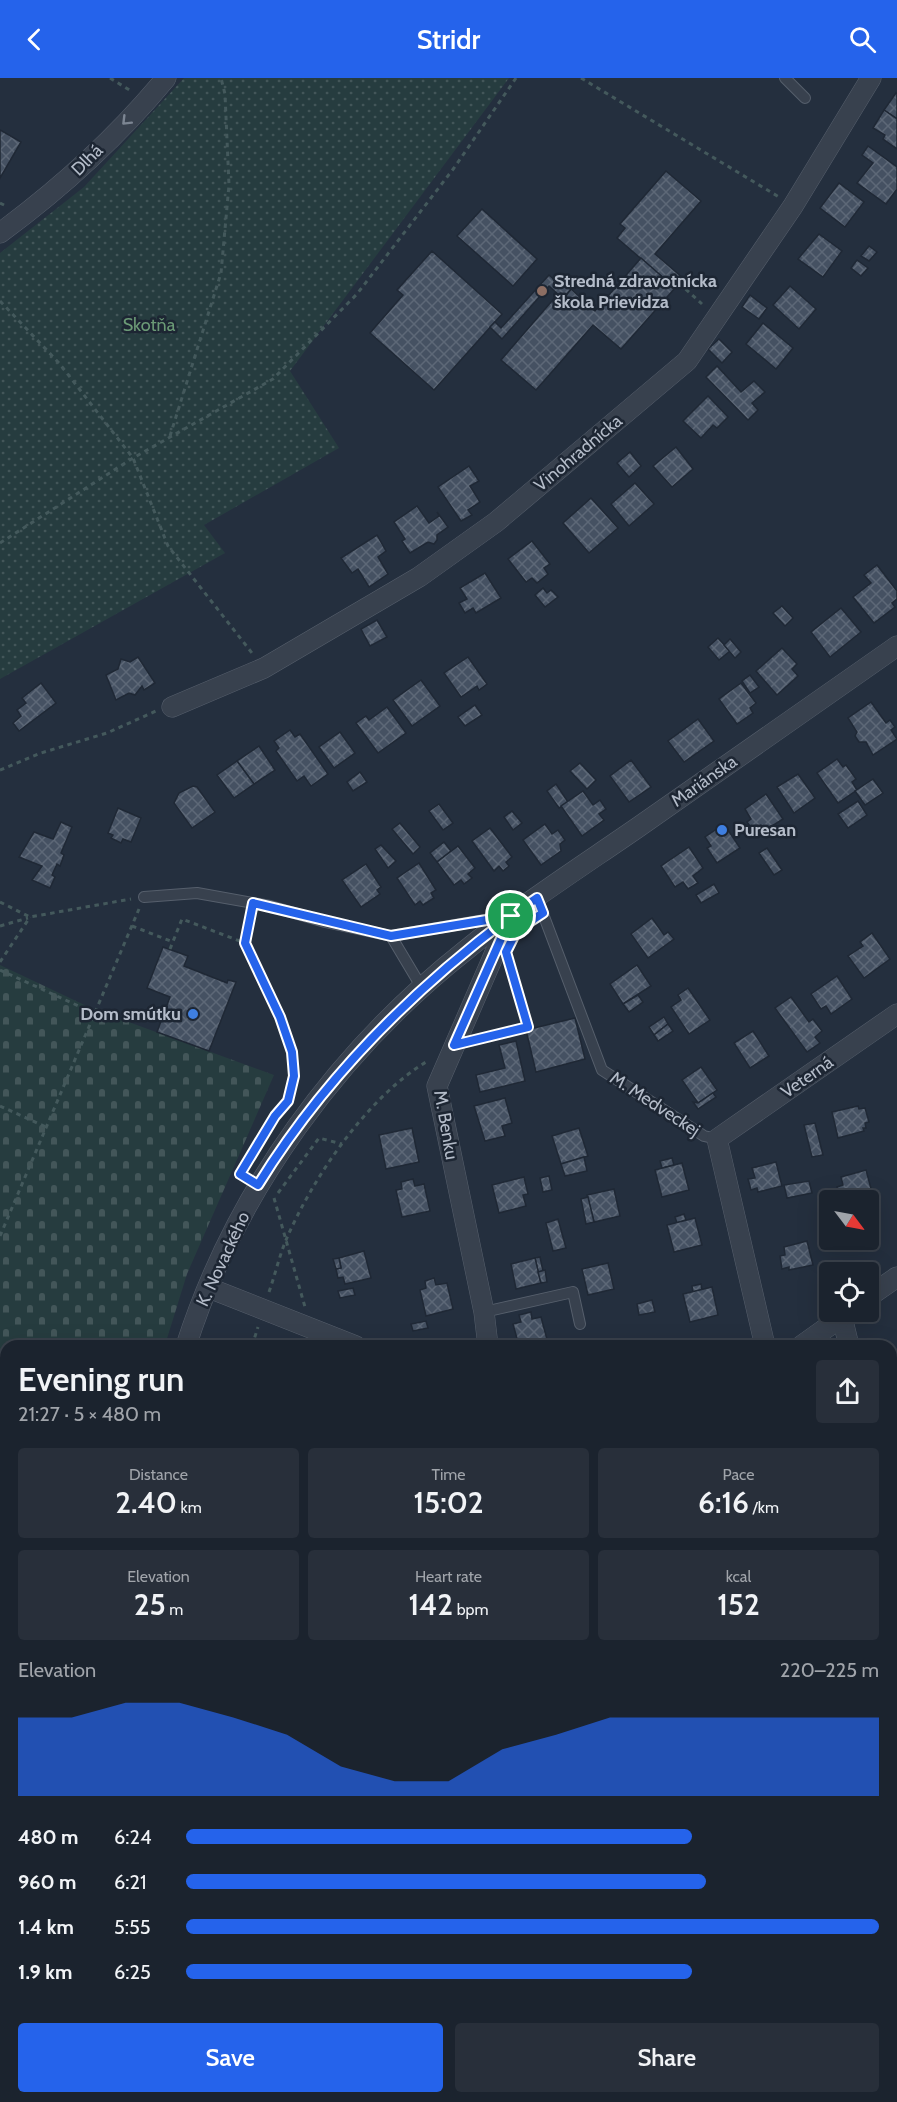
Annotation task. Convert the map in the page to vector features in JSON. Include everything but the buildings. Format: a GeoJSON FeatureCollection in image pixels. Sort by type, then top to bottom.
{"type":"FeatureCollection","features":[{"type":"Feature","properties":{"kind":"street","name":"Dlhá"},"geometry":{"type":"LineString","coordinates":[[0,233],[49,197],[147,101],[166,78]]}},
{"type":"Feature","properties":{"kind":"street","name":"Vinohradnícka"},"geometry":{"type":"LineString","coordinates":[[172,707],[264,668],[419,577],[496,522],[687,362],[793,206],[871,78]]}},
{"type":"Feature","properties":{"kind":"street","name":"Mariánska"},"geometry":{"type":"LineString","coordinates":[[511,916],[897,646]]}},
{"type":"Feature","properties":{"kind":"street","name":"K. Novackého"},"geometry":{"type":"LineString","coordinates":[[188,1340],[209,1288],[258,1185],[330,1083],[422,988],[511,916]]}},
{"type":"Feature","properties":{"kind":"street","name":"M. Benku"},"geometry":{"type":"LineString","coordinates":[[487,1340],[484,1312],[437,1086],[511,916]]}},
{"type":"Feature","properties":{"kind":"street","name":"Veterná"},"geometry":{"type":"LineString","coordinates":[[717,1139],[897,1014]]}},
{"type":"Feature","properties":{"kind":"street","name":"M. Medveckej"},"geometry":{"type":"LineString","coordinates":[[717,1139],[764,1340]]}},
{"type":"Feature","properties":{"kind":"street"},"geometry":{"type":"LineString","coordinates":[[879,1290],[897,1277]]}},
{"type":"Feature","properties":{"kind":"street"},"geometry":{"type":"LineString","coordinates":[[209,1288],[341,1340]]}},
{"type":"Feature","properties":{"kind":"street"},"geometry":{"type":"LineString","coordinates":[[809,1340],[835,1322]]}},
{"type":"Feature","properties":{"kind":"street"},"geometry":{"type":"LineString","coordinates":[[847,1322],[848,1340]]}},
{"type":"Feature","properties":{"kind":"lane"},"geometry":{"type":"LineString","coordinates":[[785,78],[805,98]]}},
{"type":"Feature","properties":{"kind":"lane"},"geometry":{"type":"LineString","coordinates":[[144,897],[196,893],[253,903],[391,936],[511,916]]}},
{"type":"Feature","properties":{"kind":"lane","name":"M. Medveckej"},"geometry":{"type":"LineString","coordinates":[[537,898],[603,1070],[704,1136],[717,1139]]}},
{"type":"Feature","properties":{"kind":"lane"},"geometry":{"type":"LineString","coordinates":[[391,936],[422,988]]}},
{"type":"Feature","properties":{"kind":"lane"},"geometry":{"type":"LineString","coordinates":[[484,1312],[573,1292],[580,1324]]}},
{"type":"Feature","properties":{"kind":"path"},"geometry":{"type":"LineString","coordinates":[[110,78],[147,101]]}},
{"type":"Feature","properties":{"kind":"path"},"geometry":{"type":"LineString","coordinates":[[169,438],[221,273],[229,185],[225,94],[221,78]]}},
{"type":"Feature","properties":{"kind":"path"},"geometry":{"type":"LineString","coordinates":[[0,543],[133,458],[273,379],[357,294],[454,168],[516,78]]}},
{"type":"Feature","properties":{"kind":"path"},"geometry":{"type":"LineString","coordinates":[[581,78],[793,206]]}},
{"type":"Feature","properties":{"kind":"path"},"geometry":{"type":"LineString","coordinates":[[0,203],[6,206]]}},
{"type":"Feature","properties":{"kind":"path"},"geometry":{"type":"LineString","coordinates":[[679,283],[703,305]]}},
{"type":"Feature","properties":{"kind":"path"},"geometry":{"type":"LineString","coordinates":[[0,301],[59,363],[133,458],[168,546],[264,668]]}},
{"type":"Feature","properties":{"kind":"path"},"geometry":{"type":"LineString","coordinates":[[0,770],[41,753],[107,733],[147,713],[172,707]]}},
{"type":"Feature","properties":{"kind":"path"},"geometry":{"type":"LineString","coordinates":[[0,926],[30,917],[144,897]]}},
{"type":"Feature","properties":{"kind":"path"},"geometry":{"type":"LineString","coordinates":[[0,1236],[144,897]]}},
{"type":"Feature","properties":{"kind":"path"},"geometry":{"type":"LineString","coordinates":[[0,902],[30,917]]}},
{"type":"Feature","properties":{"kind":"path"},"geometry":{"type":"LineString","coordinates":[[253,903],[245,943],[280,1017],[292,1052],[294,1076],[288,1101],[275,1116],[240,1174],[258,1185]]}},
{"type":"Feature","properties":{"kind":"path"},"geometry":{"type":"LineString","coordinates":[[0,962],[30,917]]}},
{"type":"Feature","properties":{"kind":"path"},"geometry":{"type":"LineString","coordinates":[[170,949],[182,918],[245,943]]}},
{"type":"Feature","properties":{"kind":"path"},"geometry":{"type":"LineString","coordinates":[[132,926],[173,942]]}},
{"type":"Feature","properties":{"kind":"path"},"geometry":{"type":"LineString","coordinates":[[454,1045],[528,1027],[509,963]]}},
{"type":"Feature","properties":{"kind":"path"},"geometry":{"type":"LineString","coordinates":[[0,970],[96,1014]]}},
{"type":"Feature","properties":{"kind":"path"},"geometry":{"type":"LineString","coordinates":[[254,1340],[286,1240],[311,1194],[368,1109],[409,1072],[427,1061]]}},
{"type":"Feature","properties":{"kind":"path"},"geometry":{"type":"LineString","coordinates":[[0,1106],[46,1128]]}},
{"type":"Feature","properties":{"kind":"path"},"geometry":{"type":"LineString","coordinates":[[313,1328],[274,1201],[319,1138],[343,1144]]}},
{"type":"Feature","properties":{"kind":"path"},"geometry":{"type":"LineString","coordinates":[[0,1785],[0,1794]]}},
{"type":"Feature","properties":{"kind":"green space","name":"Skotňa"},"geometry":{"type":"Polygon","coordinates":[[[184,78],[509,78],[290,371],[339,448],[204,525],[225,553],[0,679],[0,253],[84,187],[184,78]]]}},
{"type":"Feature","properties":{"kind":"green space"},"geometry":{"type":"Polygon","coordinates":[[[0,965],[93,1009],[274,1075],[187,1274],[167,1340],[0,1340],[0,965]]]}},
{"type":"Feature","properties":{"kind":"place","name":"Stredná zdravotnícka škola Prievidza"},"geometry":{"type":"Point","coordinates":[542,291]}},
{"type":"Feature","properties":{"kind":"place","name":"Puresan"},"geometry":{"type":"Point","coordinates":[722,830]}},
{"type":"Feature","properties":{"kind":"place","name":"Dom smútku"},"geometry":{"type":"Point","coordinates":[193,1014]}},
{"type":"Feature","properties":{"kind":"route"},"geometry":{"type":"LineString","coordinates":[[511,916],[391,936],[253,903],[245,943],[280,1017],[292,1052],[294,1076],[288,1101],[275,1116],[240,1174],[258,1185],[300,1121],[330,1083],[377,1032],[465,950],[511,916],[454,1045],[528,1027],[506,952],[517,930],[543,913],[537,898],[511,916]]}}]}
